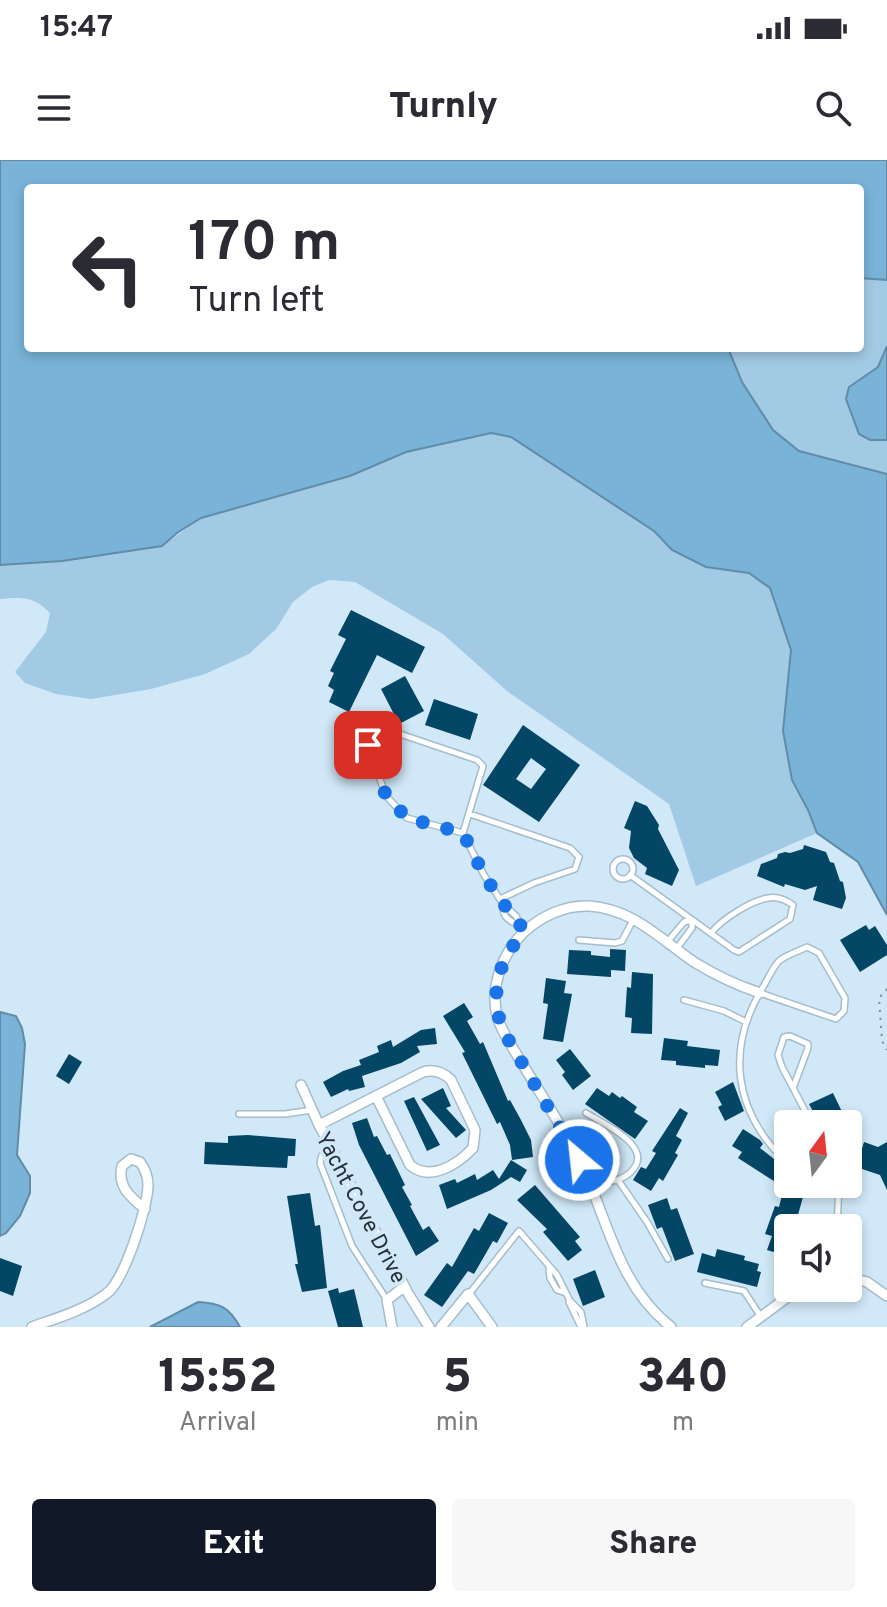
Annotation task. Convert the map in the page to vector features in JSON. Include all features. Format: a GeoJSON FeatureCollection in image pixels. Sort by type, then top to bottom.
{"type":"FeatureCollection","features":[{"type":"Feature","properties":{"kind":"street"},"geometry":{"type":"LineString","coordinates":[[671,1327],[637,1290],[620,1261],[579,1160],[505,1034],[497,1014],[497,985],[501,968],[521,929],[574,907],[608,908],[634,917],[727,981],[760,993]]}},
{"type":"Feature","properties":{"kind":"street"},"geometry":{"type":"LineString","coordinates":[[319,1125],[423,1072],[432,1070],[446,1075],[475,1130],[473,1148],[435,1173],[417,1171],[410,1165],[376,1096]]}},
{"type":"Feature","properties":{"kind":"street","name":"Yacht Cove Drive"},"geometry":{"type":"LineString","coordinates":[[301,1085],[404,1287],[429,1327]]}},
{"type":"Feature","properties":{"kind":"street"},"geometry":{"type":"LineString","coordinates":[[32,1327],[108,1294],[119,1281],[145,1209],[148,1188],[140,1162],[128,1160],[121,1172],[122,1183],[126,1192],[145,1209]]}},
{"type":"Feature","properties":{"kind":"street"},"geometry":{"type":"LineString","coordinates":[[862,1281],[887,1296]]}},
{"type":"Feature","properties":{"kind":"street"},"geometry":{"type":"LineString","coordinates":[[392,1327],[387,1300],[404,1287]]}},
{"type":"Feature","properties":{"kind":"street"},"geometry":{"type":"LineString","coordinates":[[441,1327],[468,1294],[492,1327]]}},
{"type":"Feature","properties":{"kind":"street"},"geometry":{"type":"LineString","coordinates":[[747,1327],[781,1302]]}},
{"type":"Feature","properties":{"kind":"lane"},"geometry":{"type":"LineString","coordinates":[[463,833],[407,818],[386,796],[368,745],[380,730],[477,760],[483,766],[463,833],[484,875],[502,902],[516,916],[521,929]]}},
{"type":"Feature","properties":{"kind":"lane"},"geometry":{"type":"LineString","coordinates":[[470,814],[570,848],[579,857],[575,869],[534,883],[502,902]]}},
{"type":"Feature","properties":{"kind":"lane"},"geometry":{"type":"LineString","coordinates":[[630,875],[692,920],[711,933],[739,952],[790,919],[793,905],[768,898],[720,921],[711,933]]}},
{"type":"Feature","properties":{"kind":"lane"},"geometry":{"type":"LineString","coordinates":[[579,940],[622,941],[634,917]]}},
{"type":"Feature","properties":{"kind":"lane"},"geometry":{"type":"LineString","coordinates":[[672,946],[684,922],[692,920]]}},
{"type":"Feature","properties":{"kind":"lane"},"geometry":{"type":"LineString","coordinates":[[672,946],[692,928],[692,920]]}},
{"type":"Feature","properties":{"kind":"lane"},"geometry":{"type":"LineString","coordinates":[[760,993],[836,1019],[844,1011],[845,998],[819,953],[807,947],[779,961],[753,1002],[740,1043],[738,1063],[744,1092],[756,1124],[774,1150]]}},
{"type":"Feature","properties":{"kind":"lane"},"geometry":{"type":"LineString","coordinates":[[684,1000],[724,1011],[746,1022]]}},
{"type":"Feature","properties":{"kind":"lane"},"geometry":{"type":"LineString","coordinates":[[793,1088],[808,1044],[790,1036],[784,1037],[778,1055],[793,1088],[805,1110]]}},
{"type":"Feature","properties":{"kind":"lane"},"geometry":{"type":"LineString","coordinates":[[239,1114],[285,1114],[313,1110]]}},
{"type":"Feature","properties":{"kind":"lane"},"geometry":{"type":"LineString","coordinates":[[586,1113],[637,1150],[639,1160],[631,1173],[618,1180],[589,1185]]}},
{"type":"Feature","properties":{"kind":"lane"},"geometry":{"type":"LineString","coordinates":[[332,1150],[322,1155],[320,1163],[352,1246],[387,1300]]}},
{"type":"Feature","properties":{"kind":"lane"},"geometry":{"type":"LineString","coordinates":[[618,1180],[668,1259]]}},
{"type":"Feature","properties":{"kind":"lane"},"geometry":{"type":"LineString","coordinates":[[468,1294],[519,1231],[549,1268],[552,1283],[557,1290],[564,1292],[575,1318],[583,1327]]}},
{"type":"Feature","properties":{"kind":"lane"},"geometry":{"type":"LineString","coordinates":[[705,1283],[744,1291],[761,1317]]}},
{"type":"Feature","properties":{"kind":"path"},"geometry":{"type":"LineString","coordinates":[[887,989],[879,998],[882,1041],[887,1050]]}},
{"type":"Feature","properties":{"kind":"shaded area"},"geometry":{"type":"Polygon","coordinates":[[[0,160],[887,160],[887,280],[864,278],[864,184],[24,184],[24,352],[730,352],[742,382],[773,430],[799,451],[887,474],[887,915],[858,862],[817,833],[792,780],[783,731],[791,650],[770,588],[749,573],[706,567],[672,550],[654,531],[511,437],[491,433],[406,452],[350,476],[201,518],[162,546],[62,561],[0,565],[0,160]]]}},
{"type":"Feature","properties":{"kind":"shaded area"},"geometry":{"type":"Polygon","coordinates":[[[864,278],[887,280],[887,346],[878,367],[849,386],[870,440],[887,440],[887,474],[799,451],[773,430],[742,382],[730,352],[864,352],[864,278]]]}},
{"type":"Feature","properties":{"kind":"shaded area"},"geometry":{"type":"Polygon","coordinates":[[[887,346],[887,440],[870,440],[859,434],[846,399],[849,387],[878,367],[887,346]]]}},
{"type":"Feature","properties":{"kind":"shaded area"},"geometry":{"type":"Polygon","coordinates":[[[491,433],[511,437],[539,454],[654,531],[672,550],[706,567],[749,573],[770,588],[791,650],[783,731],[792,780],[817,833],[696,886],[669,804],[507,691],[443,634],[355,582],[329,580],[312,587],[293,602],[276,629],[249,654],[205,674],[151,689],[91,699],[56,694],[25,683],[15,672],[46,632],[50,613],[39,603],[27,599],[0,599],[0,565],[62,561],[162,546],[201,518],[350,477],[406,452],[491,433]]]}},
{"type":"Feature","properties":{"kind":"shaded area"},"geometry":{"type":"Polygon","coordinates":[[[0,1012],[16,1016],[25,1044],[17,1155],[30,1176],[30,1193],[20,1216],[0,1236],[0,1012]]]}},
{"type":"Feature","properties":{"kind":"shaded area"},"geometry":{"type":"Polygon","coordinates":[[[198,1302],[223,1307],[240,1327],[150,1327],[198,1302]]]}},
{"type":"Feature","properties":{"kind":"building"},"geometry":{"type":"Polygon","coordinates":[[[351,610],[425,647],[412,673],[377,655],[349,712],[329,702],[334,690],[328,686],[334,673],[330,671],[346,639],[338,635],[351,610]]]}},
{"type":"Feature","properties":{"kind":"building"},"geometry":{"type":"Polygon","coordinates":[[[405,676],[424,711],[399,724],[381,689],[405,676]]]}},
{"type":"Feature","properties":{"kind":"building"},"geometry":{"type":"Polygon","coordinates":[[[434,699],[478,714],[470,740],[425,725],[434,699]]]}},
{"type":"Feature","properties":{"kind":"building"},"geometry":{"type":"Polygon","coordinates":[[[523,725],[580,765],[539,822],[483,785],[523,725]],[[531,758],[516,779],[531,789],[546,769],[531,758]]]}},
{"type":"Feature","properties":{"kind":"building"},"geometry":{"type":"Polygon","coordinates":[[[635,801],[647,806],[679,870],[672,886],[645,874],[647,868],[634,858],[629,848],[631,831],[624,828],[635,801]]]}},
{"type":"Feature","properties":{"kind":"building"},"geometry":{"type":"Polygon","coordinates":[[[804,845],[826,852],[830,862],[834,863],[846,898],[842,909],[813,900],[817,886],[805,890],[785,884],[784,887],[757,876],[761,864],[777,858],[778,854],[803,849],[804,845]]]}},
{"type":"Feature","properties":{"kind":"building"},"geometry":{"type":"Polygon","coordinates":[[[866,925],[869,930],[875,926],[887,945],[887,955],[860,972],[840,940],[866,925]]]}},
{"type":"Feature","properties":{"kind":"building"},"geometry":{"type":"Polygon","coordinates":[[[610,949],[626,950],[625,971],[611,970],[611,977],[567,974],[569,950],[591,951],[591,955],[610,957],[610,949]]]}},
{"type":"Feature","properties":{"kind":"building"},"geometry":{"type":"Polygon","coordinates":[[[632,972],[653,974],[652,1034],[631,1033],[632,1018],[625,1017],[627,987],[631,988],[632,972]]]}},
{"type":"Feature","properties":{"kind":"building"},"geometry":{"type":"Polygon","coordinates":[[[546,978],[566,981],[564,993],[572,994],[563,1042],[543,1039],[548,1004],[543,1003],[546,978]]]}},
{"type":"Feature","properties":{"kind":"building"},"geometry":{"type":"Polygon","coordinates":[[[464,1003],[473,1017],[467,1021],[480,1044],[483,1042],[508,1101],[531,1140],[533,1157],[512,1160],[510,1145],[500,1122],[497,1124],[462,1053],[465,1052],[443,1016],[464,1003]]]}},
{"type":"Feature","properties":{"kind":"building"},"geometry":{"type":"Polygon","coordinates":[[[435,1028],[437,1044],[417,1046],[420,1052],[401,1063],[362,1076],[365,1087],[348,1089],[331,1097],[323,1082],[361,1065],[359,1060],[379,1052],[377,1046],[391,1040],[393,1047],[421,1030],[435,1028]]]}},
{"type":"Feature","properties":{"kind":"building"},"geometry":{"type":"Polygon","coordinates":[[[664,1038],[688,1041],[687,1046],[720,1050],[718,1066],[676,1065],[676,1061],[661,1060],[664,1038]]]}},
{"type":"Feature","properties":{"kind":"building"},"geometry":{"type":"Polygon","coordinates":[[[570,1049],[591,1076],[573,1090],[556,1060],[570,1049]]]}},
{"type":"Feature","properties":{"kind":"building"},"geometry":{"type":"Polygon","coordinates":[[[69,1054],[82,1062],[69,1084],[56,1076],[69,1054]]]}},
{"type":"Feature","properties":{"kind":"building"},"geometry":{"type":"Polygon","coordinates":[[[733,1082],[744,1111],[725,1121],[715,1092],[733,1082]]]}},
{"type":"Feature","properties":{"kind":"building"},"geometry":{"type":"Polygon","coordinates":[[[443,1088],[451,1106],[446,1108],[466,1130],[456,1138],[421,1099],[443,1088]]]}},
{"type":"Feature","properties":{"kind":"building"},"geometry":{"type":"Polygon","coordinates":[[[597,1088],[609,1096],[612,1092],[620,1098],[622,1096],[637,1107],[634,1112],[648,1121],[635,1139],[585,1104],[597,1088]]]}},
{"type":"Feature","properties":{"kind":"building"},"geometry":{"type":"Polygon","coordinates":[[[833,1093],[841,1110],[812,1110],[809,1104],[833,1093]]]}},
{"type":"Feature","properties":{"kind":"building"},"geometry":{"type":"Polygon","coordinates":[[[414,1097],[440,1145],[427,1151],[404,1101],[414,1097]]]}},
{"type":"Feature","properties":{"kind":"building"},"geometry":{"type":"Polygon","coordinates":[[[680,1108],[688,1113],[676,1136],[682,1140],[675,1153],[678,1155],[663,1181],[659,1178],[651,1191],[633,1180],[641,1167],[646,1169],[656,1153],[652,1151],[680,1108]]]}},
{"type":"Feature","properties":{"kind":"building"},"geometry":{"type":"Polygon","coordinates":[[[367,1118],[374,1137],[377,1136],[387,1155],[390,1154],[423,1230],[429,1226],[439,1241],[416,1256],[359,1145],[352,1123],[367,1118]]]}},
{"type":"Feature","properties":{"kind":"building"},"geometry":{"type":"Polygon","coordinates":[[[743,1129],[760,1140],[763,1144],[760,1148],[774,1159],[774,1181],[738,1158],[742,1152],[732,1146],[743,1129]]]}},
{"type":"Feature","properties":{"kind":"building"},"geometry":{"type":"Polygon","coordinates":[[[228,1136],[296,1139],[295,1156],[288,1156],[287,1168],[204,1164],[205,1142],[228,1143],[228,1136]]]}},
{"type":"Feature","properties":{"kind":"building"},"geometry":{"type":"Polygon","coordinates":[[[864,1142],[878,1147],[887,1142],[887,1190],[880,1175],[862,1169],[864,1142]]]}},
{"type":"Feature","properties":{"kind":"building"},"geometry":{"type":"Polygon","coordinates":[[[511,1160],[527,1170],[520,1182],[511,1177],[491,1190],[447,1209],[439,1185],[455,1179],[457,1183],[475,1174],[477,1180],[493,1170],[499,1179],[511,1160]]]}},
{"type":"Feature","properties":{"kind":"building"},"geometry":{"type":"Polygon","coordinates":[[[535,1185],[580,1237],[575,1241],[582,1250],[568,1261],[543,1232],[547,1229],[517,1200],[535,1185]]]}},
{"type":"Feature","properties":{"kind":"building"},"geometry":{"type":"Polygon","coordinates":[[[310,1193],[315,1226],[320,1225],[327,1288],[302,1292],[295,1264],[298,1264],[287,1196],[310,1193]]]}},
{"type":"Feature","properties":{"kind":"building"},"geometry":{"type":"Polygon","coordinates":[[[667,1198],[671,1210],[677,1208],[694,1254],[675,1261],[662,1227],[657,1229],[648,1205],[667,1198]]]}},
{"type":"Feature","properties":{"kind":"building"},"geometry":{"type":"Polygon","coordinates":[[[781,1198],[803,1198],[798,1214],[774,1214],[774,1252],[767,1250],[772,1236],[765,1234],[775,1206],[779,1207],[781,1198]]]}},
{"type":"Feature","properties":{"kind":"building"},"geometry":{"type":"Polygon","coordinates":[[[489,1213],[508,1223],[497,1243],[493,1241],[474,1274],[468,1271],[442,1307],[424,1295],[447,1263],[452,1267],[474,1228],[479,1231],[489,1213]]]}},
{"type":"Feature","properties":{"kind":"building"},"geometry":{"type":"Polygon","coordinates":[[[717,1249],[745,1256],[744,1260],[759,1264],[757,1271],[761,1272],[757,1287],[697,1272],[702,1253],[715,1257],[717,1249]]]}},
{"type":"Feature","properties":{"kind":"building"},"geometry":{"type":"Polygon","coordinates":[[[0,1258],[22,1266],[13,1296],[0,1291],[0,1258]]]}},
{"type":"Feature","properties":{"kind":"building"},"geometry":{"type":"Polygon","coordinates":[[[595,1270],[605,1297],[583,1306],[573,1279],[595,1270]]]}},
{"type":"Feature","properties":{"kind":"building"},"geometry":{"type":"Polygon","coordinates":[[[338,1288],[339,1293],[354,1289],[363,1327],[338,1327],[328,1291],[338,1288]]]}},
{"type":"Feature","properties":{"kind":"route"},"geometry":{"type":"LineString","coordinates":[[368,745],[386,796],[407,818],[463,833],[484,875],[503,904],[516,916],[524,933],[504,961],[497,985],[499,1022],[579,1160]]}}]}
